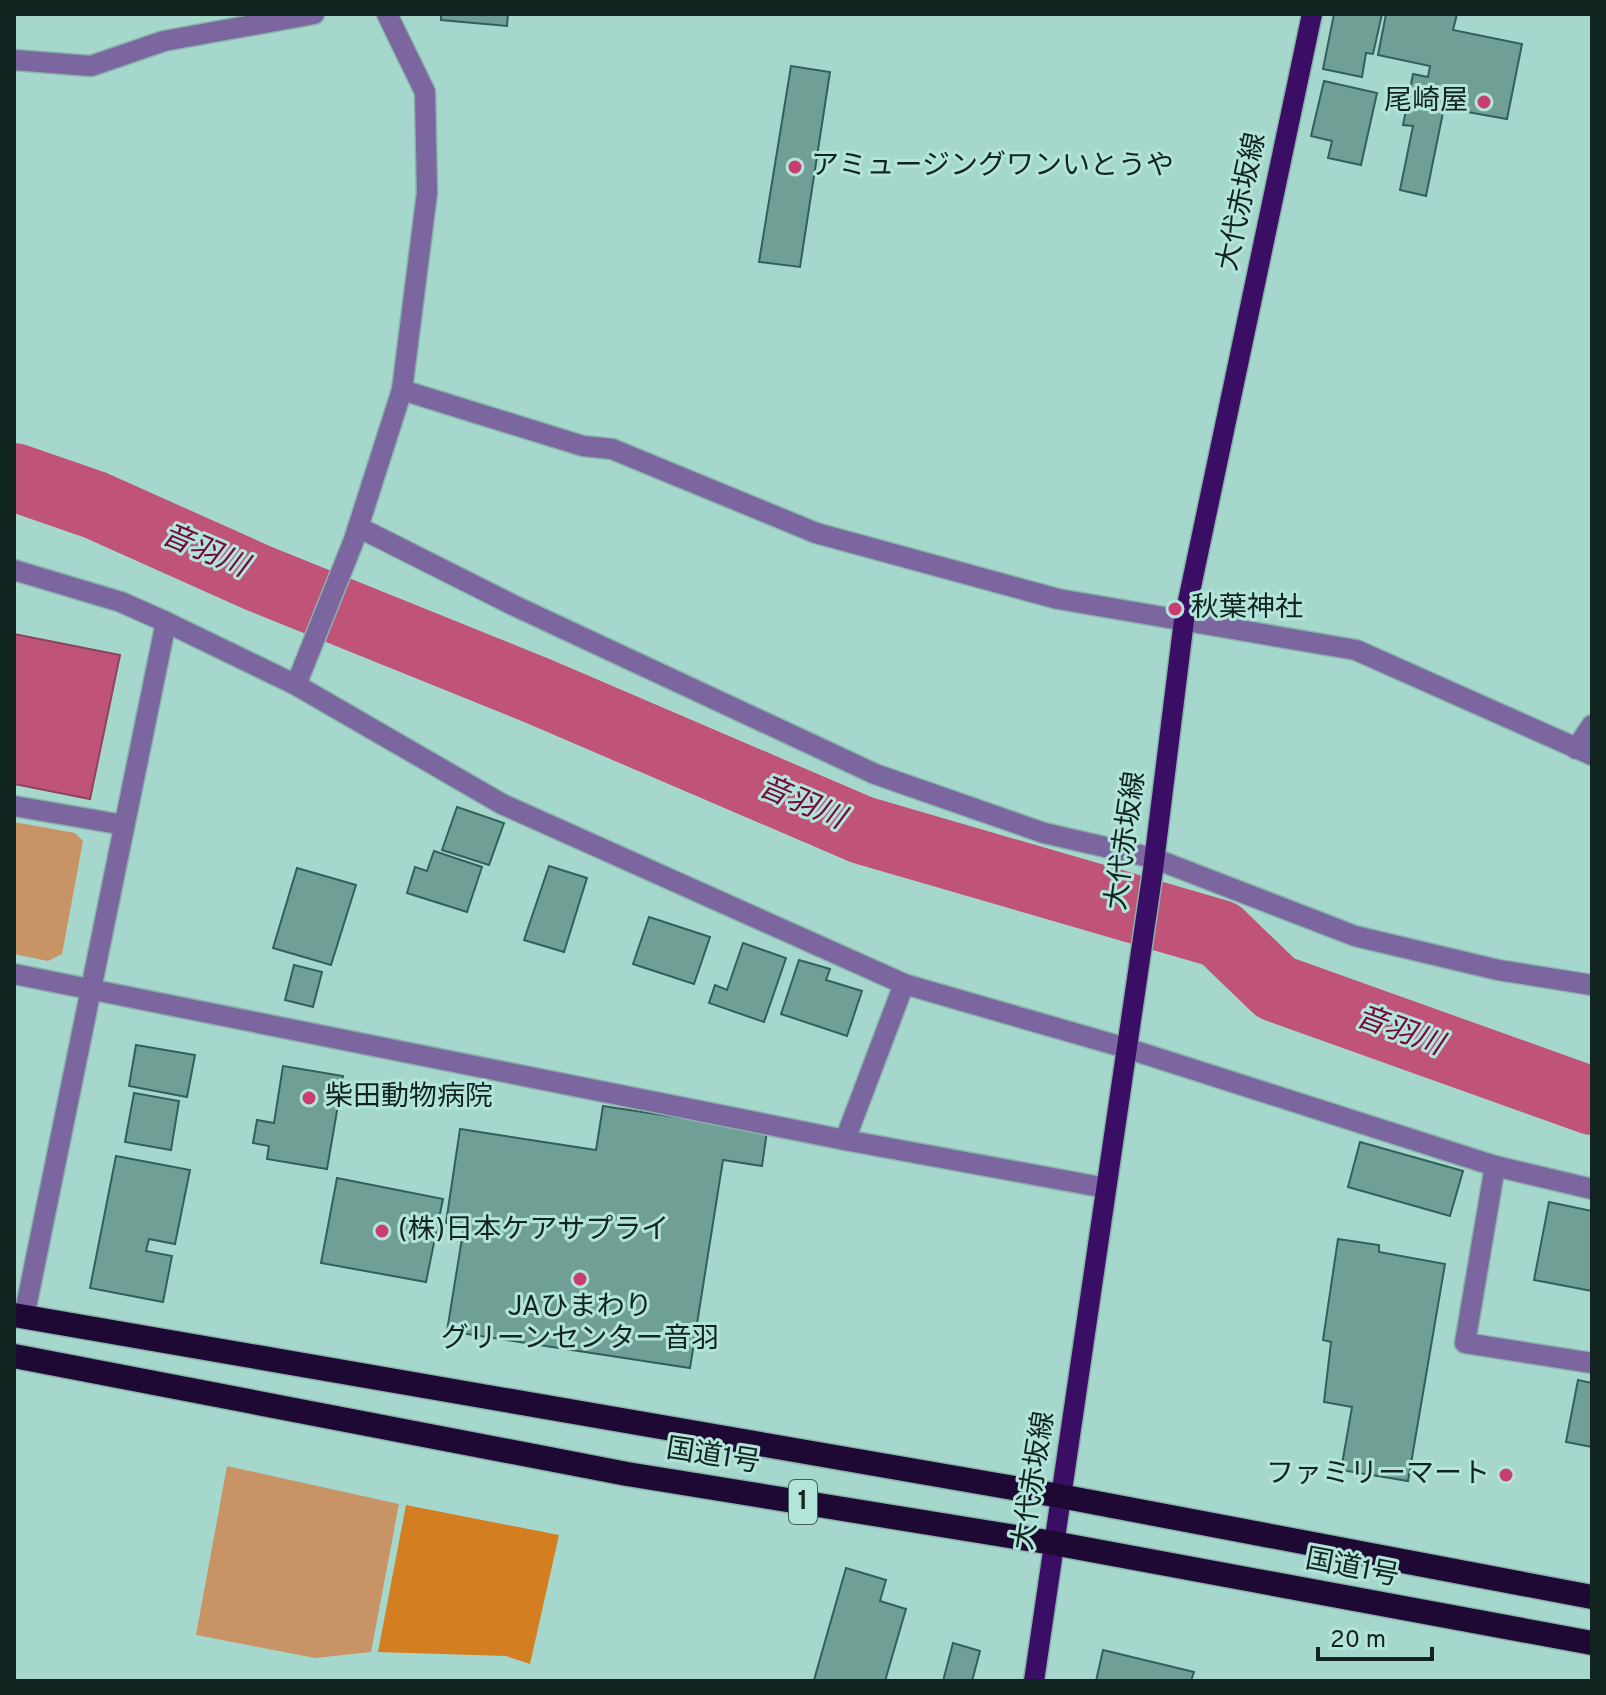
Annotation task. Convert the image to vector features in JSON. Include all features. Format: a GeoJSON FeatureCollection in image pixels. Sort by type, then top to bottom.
{"type":"FeatureCollection","features":[{"type":"Feature","properties":{"kind":"highway","name":"国道1号"},"geometry":{"type":"LineString","coordinates":[[19,1316],[1060,1496],[1592,1597]]}},
{"type":"Feature","properties":{"kind":"highway","name":"国道1号"},"geometry":{"type":"LineString","coordinates":[[14,1356],[627,1474],[1053,1543],[1592,1643]]}},
{"type":"Feature","properties":{"kind":"main road","name":"大代赤坂線"},"geometry":{"type":"LineString","coordinates":[[1034,1681],[1153,864],[1184,620],[1312,14]]}},
{"type":"Feature","properties":{"kind":"street"},"geometry":{"type":"LineString","coordinates":[[14,60],[91,66],[164,41],[314,14]]}},
{"type":"Feature","properties":{"kind":"street"},"geometry":{"type":"LineString","coordinates":[[300,677],[356,533],[402,390],[427,193],[425,92],[387,14]]}},
{"type":"Feature","properties":{"kind":"street"},"geometry":{"type":"LineString","coordinates":[[402,390],[583,446],[612,449],[816,533],[1058,599],[1356,650],[1584,752],[1592,725]]}},
{"type":"Feature","properties":{"kind":"street"},"geometry":{"type":"LineString","coordinates":[[356,533],[875,774],[1044,833],[1153,864],[1355,936],[1498,970],[1592,985]]}},
{"type":"Feature","properties":{"kind":"street"},"geometry":{"type":"LineString","coordinates":[[14,570],[121,602],[300,677],[502,804],[904,984],[1126,1048],[1495,1166],[1592,1189]]}},
{"type":"Feature","properties":{"kind":"street"},"geometry":{"type":"LineString","coordinates":[[19,1316],[91,989],[166,622]]}},
{"type":"Feature","properties":{"kind":"street"},"geometry":{"type":"LineString","coordinates":[[14,806],[124,825]]}},
{"type":"Feature","properties":{"kind":"street"},"geometry":{"type":"LineString","coordinates":[[14,974],[845,1140],[1106,1188]]}},
{"type":"Feature","properties":{"kind":"street"},"geometry":{"type":"LineString","coordinates":[[845,1140],[904,984]]}},
{"type":"Feature","properties":{"kind":"street"},"geometry":{"type":"LineString","coordinates":[[1495,1166],[1465,1343],[1592,1363]]}},
{"type":"Feature","properties":{"kind":"shaded area"},"geometry":{"type":"Polygon","coordinates":[[[14,634],[120,655],[90,799],[14,784],[14,634]]]}},
{"type":"Feature","properties":{"kind":"shaded area"},"geometry":{"type":"Polygon","coordinates":[[[14,822],[75,833],[83,841],[62,954],[48,961],[14,954],[14,822]]]}},
{"type":"Feature","properties":{"kind":"shaded area"},"geometry":{"type":"Polygon","coordinates":[[[227,1466],[399,1504],[371,1652],[315,1658],[196,1635],[227,1466]]]}},
{"type":"Feature","properties":{"kind":"shaded area"},"geometry":{"type":"Polygon","coordinates":[[[406,1505],[559,1535],[530,1664],[506,1656],[378,1652],[406,1505]]]}},
{"type":"Feature","properties":{"kind":"building"},"geometry":{"type":"Polygon","coordinates":[[[441,14],[508,14],[507,26],[441,20],[441,14]]]}},
{"type":"Feature","properties":{"kind":"building"},"geometry":{"type":"Polygon","coordinates":[[[1334,14],[1382,14],[1373,54],[1366,53],[1362,77],[1323,69],[1334,14]]]}},
{"type":"Feature","properties":{"kind":"building","name":"尾崎屋"},"geometry":{"type":"Polygon","coordinates":[[[1386,14],[1457,14],[1453,30],[1522,44],[1507,119],[1456,110],[1459,95],[1447,93],[1426,196],[1400,190],[1413,126],[1403,125],[1413,74],[1428,77],[1430,66],[1378,55],[1386,14]]]}},
{"type":"Feature","properties":{"kind":"building","name":"アミュージングワンいとうや"},"geometry":{"type":"Polygon","coordinates":[[[791,66],[830,72],[800,267],[759,262],[791,66]]]}},
{"type":"Feature","properties":{"kind":"building"},"geometry":{"type":"Polygon","coordinates":[[[1324,81],[1377,93],[1361,165],[1328,158],[1332,141],[1311,136],[1324,81]]]}},
{"type":"Feature","properties":{"kind":"building"},"geometry":{"type":"Polygon","coordinates":[[[457,807],[504,823],[489,865],[442,850],[457,807]]]}},
{"type":"Feature","properties":{"kind":"building"},"geometry":{"type":"Polygon","coordinates":[[[434,851],[482,867],[467,912],[407,893],[415,867],[427,871],[434,851]]]}},
{"type":"Feature","properties":{"kind":"building"},"geometry":{"type":"Polygon","coordinates":[[[549,866],[587,878],[564,952],[524,940],[549,866]]]}},
{"type":"Feature","properties":{"kind":"building"},"geometry":{"type":"Polygon","coordinates":[[[297,868],[356,885],[331,965],[273,948],[297,868]]]}},
{"type":"Feature","properties":{"kind":"building"},"geometry":{"type":"Polygon","coordinates":[[[649,917],[710,937],[694,984],[633,964],[649,917]]]}},
{"type":"Feature","properties":{"kind":"building"},"geometry":{"type":"Polygon","coordinates":[[[743,943],[786,958],[764,1022],[709,1003],[715,985],[727,990],[743,943]]]}},
{"type":"Feature","properties":{"kind":"building"},"geometry":{"type":"Polygon","coordinates":[[[799,960],[830,969],[826,980],[862,991],[847,1036],[781,1014],[799,960]]]}},
{"type":"Feature","properties":{"kind":"building"},"geometry":{"type":"Polygon","coordinates":[[[294,965],[322,972],[313,1007],[285,1000],[294,965]]]}},
{"type":"Feature","properties":{"kind":"building"},"geometry":{"type":"Polygon","coordinates":[[[136,1045],[195,1055],[187,1097],[129,1086],[136,1045]]]}},
{"type":"Feature","properties":{"kind":"building","name":"柴田動物病院"},"geometry":{"type":"Polygon","coordinates":[[[283,1066],[343,1076],[327,1169],[267,1159],[269,1146],[253,1143],[257,1120],[274,1123],[283,1066]]]}},
{"type":"Feature","properties":{"kind":"building"},"geometry":{"type":"Polygon","coordinates":[[[134,1093],[179,1101],[171,1150],[125,1142],[134,1093]]]}},
{"type":"Feature","properties":{"kind":"building","name":"JAひまわり グリーンセンター音羽"},"geometry":{"type":"Polygon","coordinates":[[[603,1106],[767,1131],[762,1166],[723,1160],[690,1368],[447,1331],[464,1226],[446,1223],[460,1129],[596,1150],[603,1106]]]}},
{"type":"Feature","properties":{"kind":"building"},"geometry":{"type":"Polygon","coordinates":[[[1360,1142],[1463,1171],[1450,1216],[1348,1187],[1360,1142]]]}},
{"type":"Feature","properties":{"kind":"building"},"geometry":{"type":"Polygon","coordinates":[[[116,1156],[190,1170],[175,1244],[149,1239],[146,1251],[172,1256],[163,1302],[90,1288],[116,1156]]]}},
{"type":"Feature","properties":{"kind":"building","name":"(株)日本ケアサプライ"},"geometry":{"type":"Polygon","coordinates":[[[337,1178],[443,1199],[426,1282],[321,1263],[337,1178]]]}},
{"type":"Feature","properties":{"kind":"building"},"geometry":{"type":"Polygon","coordinates":[[[1549,1202],[1592,1211],[1592,1291],[1534,1280],[1549,1202]]]}},
{"type":"Feature","properties":{"kind":"building"},"geometry":{"type":"Polygon","coordinates":[[[1338,1239],[1379,1245],[1379,1252],[1445,1264],[1408,1481],[1341,1470],[1352,1407],[1324,1402],[1331,1342],[1323,1340],[1338,1239]]]}},
{"type":"Feature","properties":{"kind":"building"},"geometry":{"type":"Polygon","coordinates":[[[1578,1380],[1592,1383],[1592,1447],[1566,1442],[1578,1380]]]}},
{"type":"Feature","properties":{"kind":"building"},"geometry":{"type":"Polygon","coordinates":[[[846,1568],[886,1580],[880,1601],[906,1609],[885,1681],[814,1680],[846,1568]]]}},
{"type":"Feature","properties":{"kind":"building"},"geometry":{"type":"Polygon","coordinates":[[[953,1643],[980,1651],[972,1681],[943,1681],[953,1643]]]}},
{"type":"Feature","properties":{"kind":"building"},"geometry":{"type":"Polygon","coordinates":[[[1103,1650],[1194,1672],[1191,1681],[1096,1681],[1103,1650]]]}},
{"type":"Feature","properties":{"kind":"waterway","name":"音羽川"},"geometry":{"type":"LineString","coordinates":[[14,477],[95,505],[258,578],[538,691],[862,830],[1220,934],[1276,988],[1592,1101]]}},
{"type":"Feature","properties":{"kind":"place","name":"尾崎屋"},"geometry":{"type":"Point","coordinates":[1484,102]}},
{"type":"Feature","properties":{"kind":"place","name":"アミュージングワンいとうや"},"geometry":{"type":"Point","coordinates":[795,167]}},
{"type":"Feature","properties":{"kind":"place","name":"秋葉神社"},"geometry":{"type":"Point","coordinates":[1175,609]}},
{"type":"Feature","properties":{"kind":"place","name":"柴田動物病院"},"geometry":{"type":"Point","coordinates":[309,1098]}},
{"type":"Feature","properties":{"kind":"place","name":"(株)日本ケアサプライ"},"geometry":{"type":"Point","coordinates":[382,1231]}},
{"type":"Feature","properties":{"kind":"place","name":"JAひまわり グリーンセンター音羽"},"geometry":{"type":"Point","coordinates":[580,1279]}},
{"type":"Feature","properties":{"kind":"place","name":"ファミリーマート"},"geometry":{"type":"Point","coordinates":[1506,1475]}}]}
